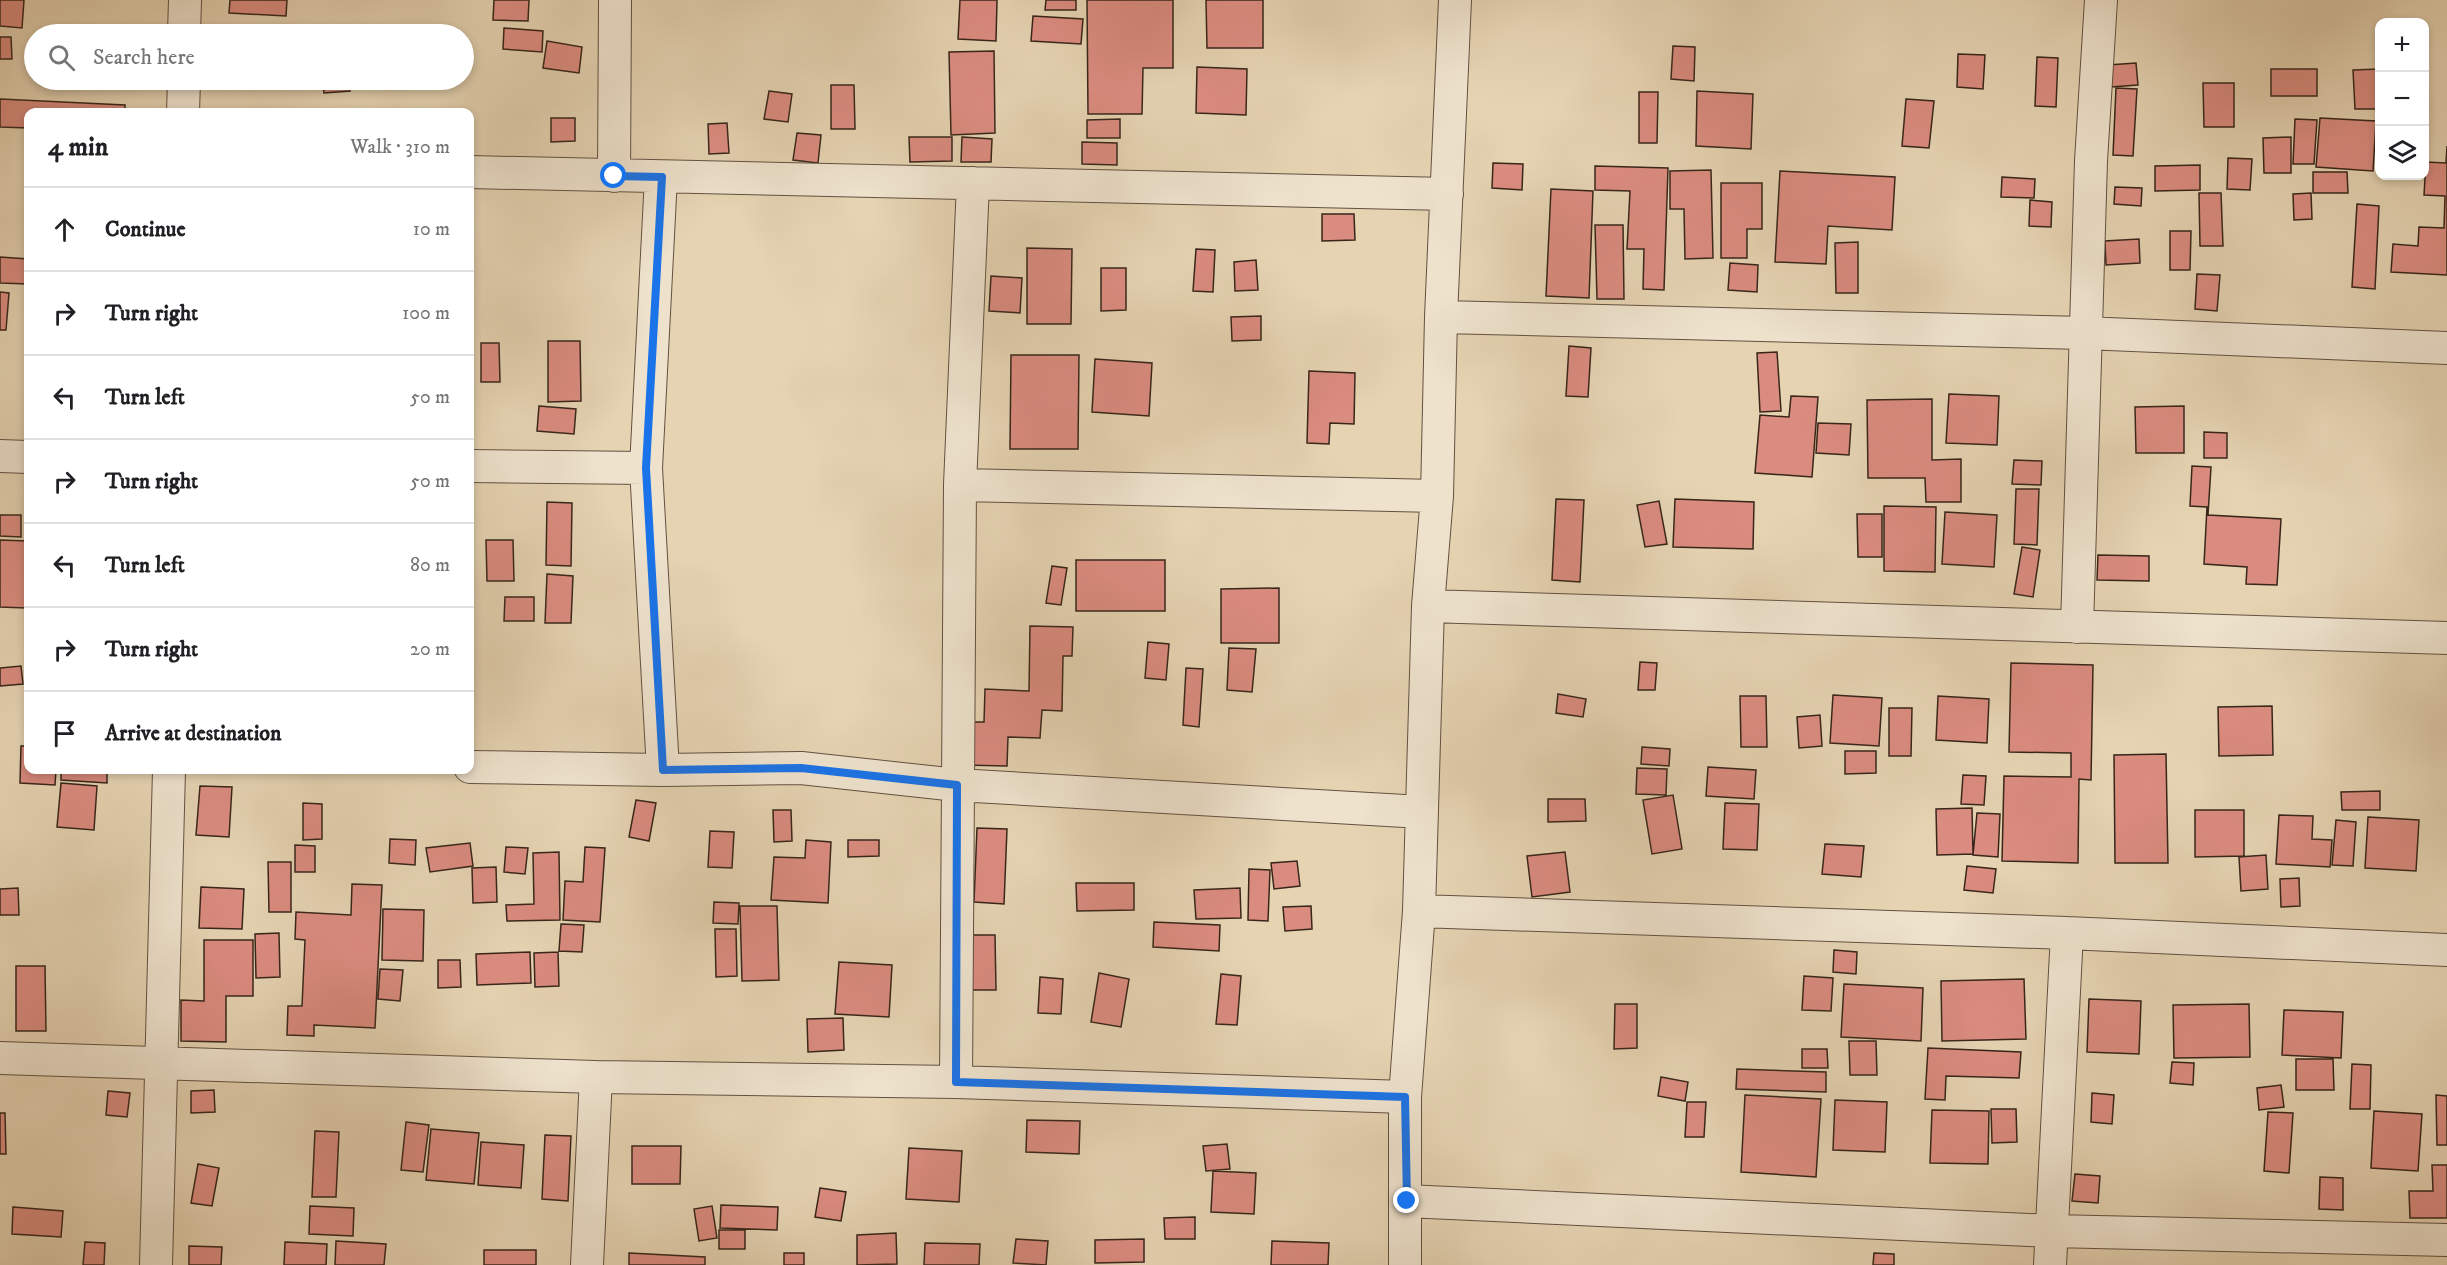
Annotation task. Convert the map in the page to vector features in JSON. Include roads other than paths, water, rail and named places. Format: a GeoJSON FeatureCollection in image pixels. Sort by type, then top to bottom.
{"type":"FeatureCollection","features":[{"type":"Feature","properties":{"kind":"street"},"geometry":{"type":"LineString","coordinates":[[184,24],[185,0]]}},
{"type":"Feature","properties":{"kind":"street"},"geometry":{"type":"LineString","coordinates":[[614,176],[615,0]]}},
{"type":"Feature","properties":{"kind":"street"},"geometry":{"type":"LineString","coordinates":[[1405,1265],[1407,1201],[1405,1097],[1419,911],[1428,606],[1437,496],[1440,317],[1455,0]]}},
{"type":"Feature","properties":{"kind":"street"},"geometry":{"type":"LineString","coordinates":[[2077,627],[2084,333],[2101,0]]}},
{"type":"Feature","properties":{"kind":"street"},"geometry":{"type":"LineString","coordinates":[[183,108],[184,90]]}},
{"type":"Feature","properties":{"kind":"street"},"geometry":{"type":"LineString","coordinates":[[474,172],[1447,194]]}},
{"type":"Feature","properties":{"kind":"street"},"geometry":{"type":"LineString","coordinates":[[662,177],[646,468],[663,770]]}},
{"type":"Feature","properties":{"kind":"street"},"geometry":{"type":"LineString","coordinates":[[956,1082],[960,485],[973,183]]}},
{"type":"Feature","properties":{"kind":"street"},"geometry":{"type":"LineString","coordinates":[[1440,317],[2084,333],[2447,348]]}},
{"type":"Feature","properties":{"kind":"street"},"geometry":{"type":"LineString","coordinates":[[0,456],[24,457]]}},
{"type":"Feature","properties":{"kind":"street"},"geometry":{"type":"LineString","coordinates":[[474,466],[646,468]]}},
{"type":"Feature","properties":{"kind":"street"},"geometry":{"type":"LineString","coordinates":[[960,485],[1437,496]]}},
{"type":"Feature","properties":{"kind":"street"},"geometry":{"type":"LineString","coordinates":[[1428,606],[2447,638]]}},
{"type":"Feature","properties":{"kind":"street"},"geometry":{"type":"LineString","coordinates":[[474,767],[663,770],[801,768],[957,785],[1422,812]]}},
{"type":"Feature","properties":{"kind":"street"},"geometry":{"type":"LineString","coordinates":[[156,1265],[169,774]]}},
{"type":"Feature","properties":{"kind":"street"},"geometry":{"type":"LineString","coordinates":[[1419,911],[2067,933],[2447,950]]}},
{"type":"Feature","properties":{"kind":"street"},"geometry":{"type":"LineString","coordinates":[[2050,1265],[2067,933]]}},
{"type":"Feature","properties":{"kind":"street"},"geometry":{"type":"LineString","coordinates":[[0,1058],[596,1077],[956,1082],[1405,1097]]}},
{"type":"Feature","properties":{"kind":"street"},"geometry":{"type":"LineString","coordinates":[[587,1265],[596,1077]]}},
{"type":"Feature","properties":{"kind":"street"},"geometry":{"type":"LineString","coordinates":[[1407,1201],[2052,1231],[2447,1240]]}}]}
